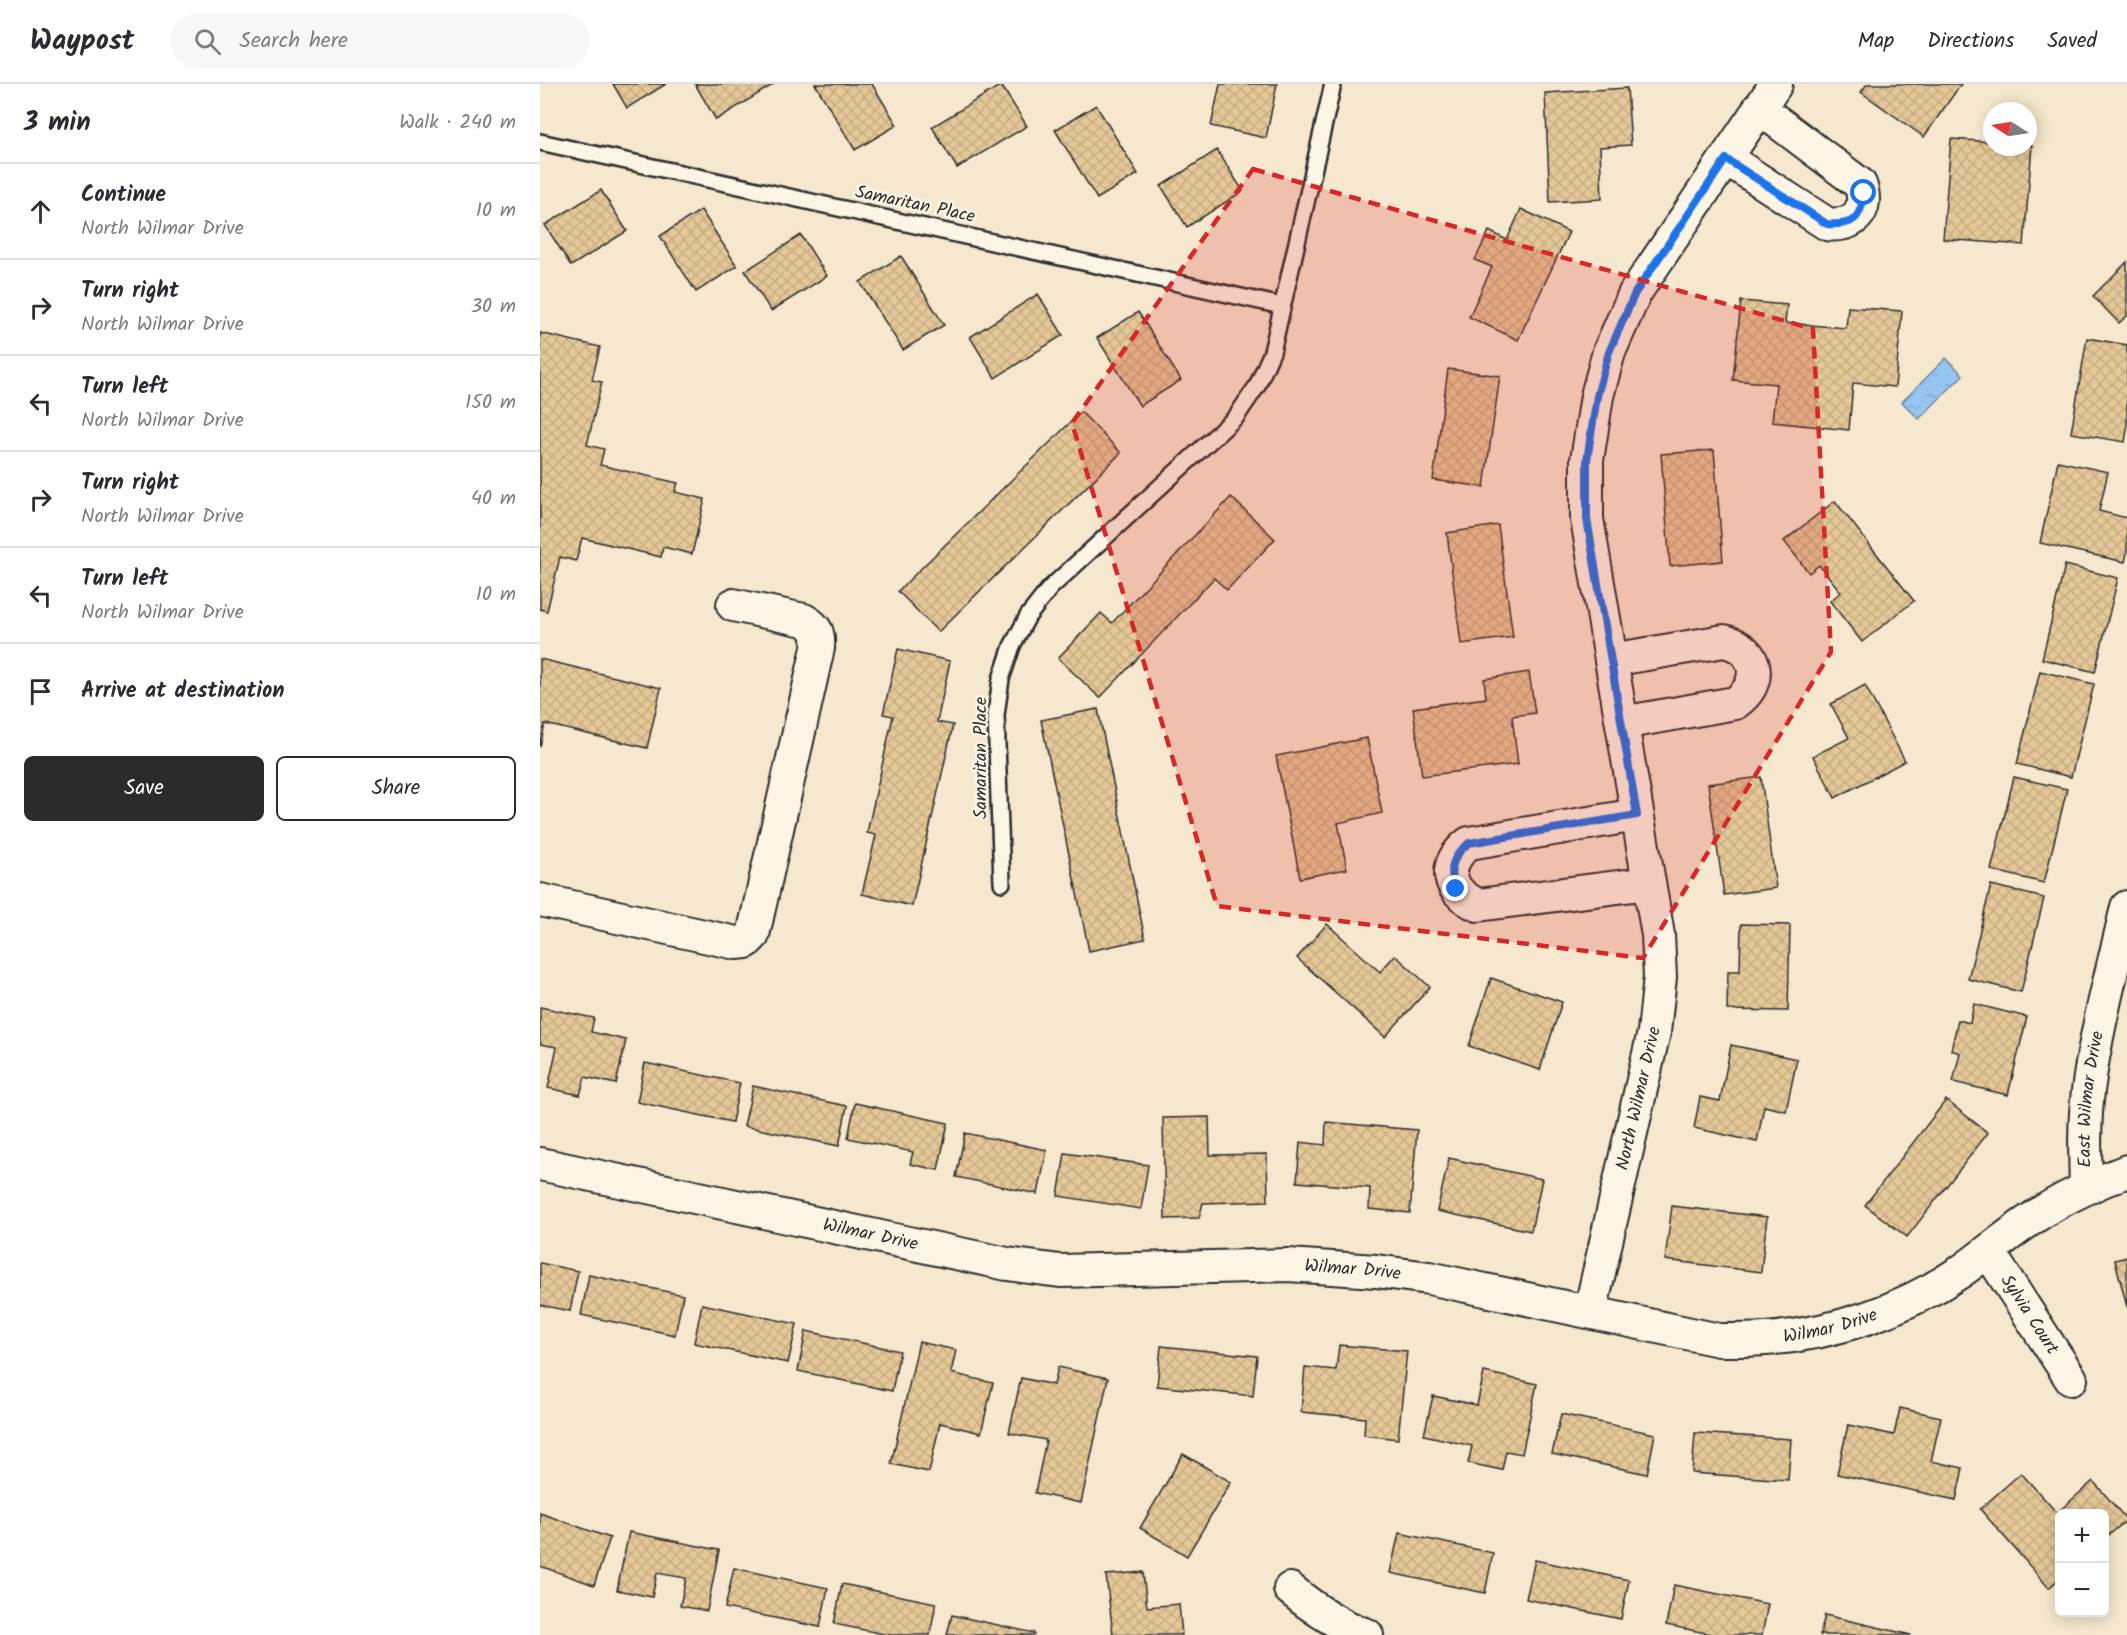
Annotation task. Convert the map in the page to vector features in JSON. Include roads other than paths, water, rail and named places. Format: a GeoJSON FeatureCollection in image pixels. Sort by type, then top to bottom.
{"type":"FeatureCollection","features":[{"type":"Feature","properties":{"kind":"street","name":"North Wilmar Drive"},"geometry":{"type":"LineString","coordinates":[[1590,1312],[1654,1032],[1660,976],[1658,935],[1587,519],[1587,460],[1597,396],[1609,352],[1635,293],[1768,96],[1860,184],[1864,193],[1862,209],[1853,220],[1841,225],[1827,224],[1726,159]]}},
{"type":"Feature","properties":{"kind":"street"},"geometry":{"type":"LineString","coordinates":[[540,900],[736,943],[746,942],[753,935],[818,648],[819,635],[814,625],[804,620],[733,605]]}},
{"type":"Feature","properties":{"kind":"street"},"geometry":{"type":"LineString","coordinates":[[1611,660],[1724,641],[1736,644],[1744,650],[1754,665],[1754,678],[1746,696],[1735,703],[1622,723]]}},
{"type":"Feature","properties":{"kind":"street"},"geometry":{"type":"LineString","coordinates":[[1637,815],[1469,843],[1458,852],[1452,864],[1451,878],[1463,898],[1478,905],[1649,883]]}},
{"type":"Feature","properties":{"kind":"street","name":"East Wilmar Drive"},"geometry":{"type":"LineString","coordinates":[[2086,1187],[2088,1094],[2093,1059],[2127,907]]}},
{"type":"Feature","properties":{"kind":"street","name":"Wilmar Drive"},"geometry":{"type":"LineString","coordinates":[[540,1164],[1007,1264],[1060,1271],[1288,1264],[1376,1270],[1429,1278],[1719,1340],[1765,1339],[1818,1332],[1904,1304],[1959,1272],[2031,1219],[2086,1187],[2127,1171]]}},
{"type":"Feature","properties":{"kind":"street","name":"Sylvia Court"},"geometry":{"type":"LineString","coordinates":[[1988,1251],[2071,1379]]}},
{"type":"Feature","properties":{"kind":"street"},"geometry":{"type":"LineString","coordinates":[[1290,1589],[1307,1604],[1352,1630],[1367,1635]]}},
{"type":"Feature","properties":{"kind":"lane","name":"Samaritan Place"},"geometry":{"type":"LineString","coordinates":[[1002,883],[996,715],[1001,679],[1012,646],[1028,616],[1050,588],[1236,417],[1257,386],[1272,352],[1333,84]]}},
{"type":"Feature","properties":{"kind":"lane","name":"Samaritan Place"},"geometry":{"type":"LineString","coordinates":[[540,142],[1282,306]]}},
{"type":"Feature","properties":{"kind":"water"},"geometry":{"type":"Polygon","coordinates":[[[1946,358],[1963,375],[1919,419],[1902,402],[1946,358]]]}}]}
